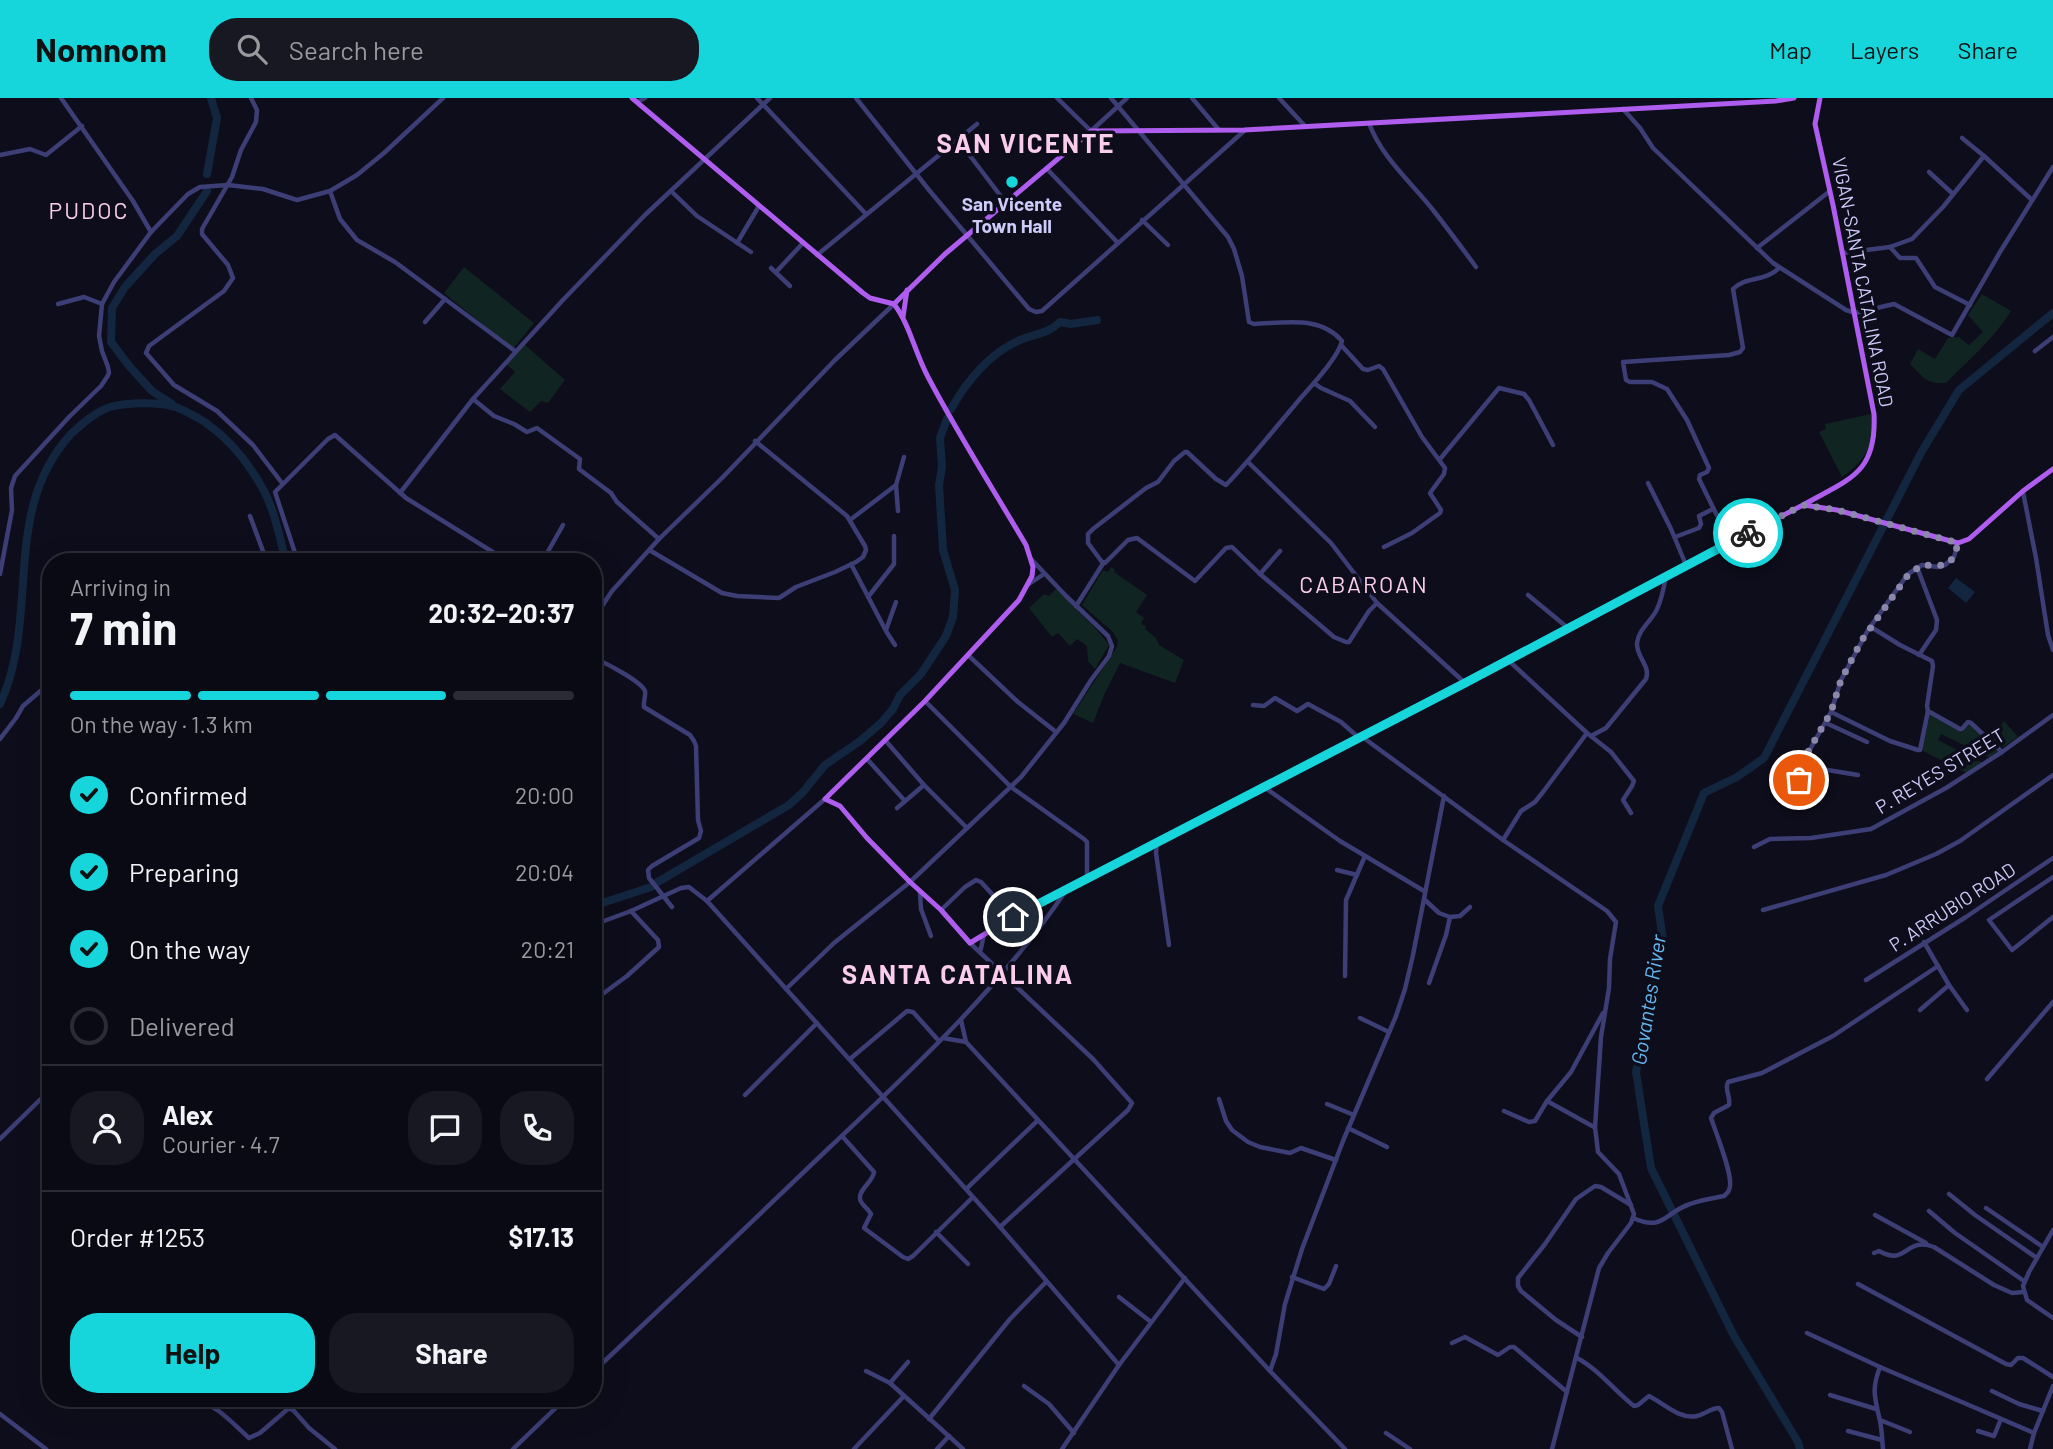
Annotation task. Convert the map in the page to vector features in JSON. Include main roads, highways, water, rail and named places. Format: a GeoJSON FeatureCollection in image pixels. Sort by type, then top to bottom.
{"type":"FeatureCollection","features":[{"type":"Feature","properties":{"kind":"main road"},"geometry":{"type":"LineString","coordinates":[[894,304],[946,254],[1091,131],[1244,130],[1794,98]]}},
{"type":"Feature","properties":{"kind":"main road","name":"VIGAN-SANTA CATALINA ROAD"},"geometry":{"type":"LineString","coordinates":[[840,806],[867,838],[941,910],[970,943],[1013,917],[1465,683],[1849,479],[1869,458],[1875,434],[1874,414],[1815,124],[1820,98]]}},
{"type":"Feature","properties":{"kind":"main road"},"geometry":{"type":"LineString","coordinates":[[634,100],[868,297],[894,304],[903,317],[927,375],[1026,545],[1032,560],[1032,576],[1019,600],[925,701],[825,799],[840,806]]}},
{"type":"Feature","properties":{"kind":"main road"},"geometry":{"type":"LineString","coordinates":[[903,317],[908,290]]}},
{"type":"Feature","properties":{"kind":"main road"},"geometry":{"type":"LineString","coordinates":[[1803,505],[1828,508],[1958,543],[1969,539],[2023,491],[2053,469]]}},
{"type":"Feature","properties":{"kind":"main road"},"geometry":{"type":"LineString","coordinates":[[1828,491],[1828,508]]}},
{"type":"Feature","properties":{"kind":"main road"},"geometry":{"type":"LineString","coordinates":[[837,788],[840,806]]}},
{"type":"Feature","properties":{"kind":"water"},"geometry":{"type":"Polygon","coordinates":[[[1956,578],[1975,592],[1966,603],[1948,588],[1956,578]]]}},
{"type":"Feature","properties":{"kind":"waterway"},"geometry":{"type":"LineString","coordinates":[[207,174],[217,118],[211,98]]}},
{"type":"Feature","properties":{"kind":"waterway"},"geometry":{"type":"LineString","coordinates":[[172,404],[152,391],[111,342],[112,308],[125,287],[155,254],[177,236],[207,191]]}},
{"type":"Feature","properties":{"kind":"waterway","name":"Govantes River"},"geometry":{"type":"LineString","coordinates":[[1800,1449],[1734,1336],[1651,1168],[1636,1072],[1663,940],[1658,906],[1704,793],[1737,777],[1764,758],[1922,451],[1959,390],[2053,313]]}},
{"type":"Feature","properties":{"kind":"waterway"},"geometry":{"type":"LineString","coordinates":[[951,409],[964,388],[999,352],[1060,322],[1071,324],[1097,320]]}},
{"type":"Feature","properties":{"kind":"waterway"},"geometry":{"type":"LineString","coordinates":[[0,704],[12,670],[18,636],[28,530],[36,496],[49,464],[71,434],[104,409],[137,403],[167,405],[197,417],[218,432],[240,456],[264,491],[284,553]]}},
{"type":"Feature","properties":{"kind":"waterway"},"geometry":{"type":"LineString","coordinates":[[656,883],[789,805],[825,765],[881,723],[900,695],[921,674],[946,636],[953,617],[955,590],[943,550],[939,485],[942,467],[940,438],[947,419]]}},
{"type":"Feature","properties":{"kind":"waterway"},"geometry":{"type":"LineString","coordinates":[[602,903],[651,887]]}},
{"type":"Feature","properties":{"kind":"place","name":"San Vicente Town Hall"},"geometry":{"type":"Point","coordinates":[1012,182]}},
{"type":"Feature","properties":{"kind":"district","name":"SAN VICENTE"},"geometry":{"type":"Point","coordinates":[1026,144]}},
{"type":"Feature","properties":{"kind":"district","name":"PUDOC"},"geometry":{"type":"Point","coordinates":[89,211]}},
{"type":"Feature","properties":{"kind":"district","name":"CABAROAN"},"geometry":{"type":"Point","coordinates":[1364,585]}},
{"type":"Feature","properties":{"kind":"district","name":"SANTA CATALINA"},"geometry":{"type":"Point","coordinates":[958,975]}}]}
